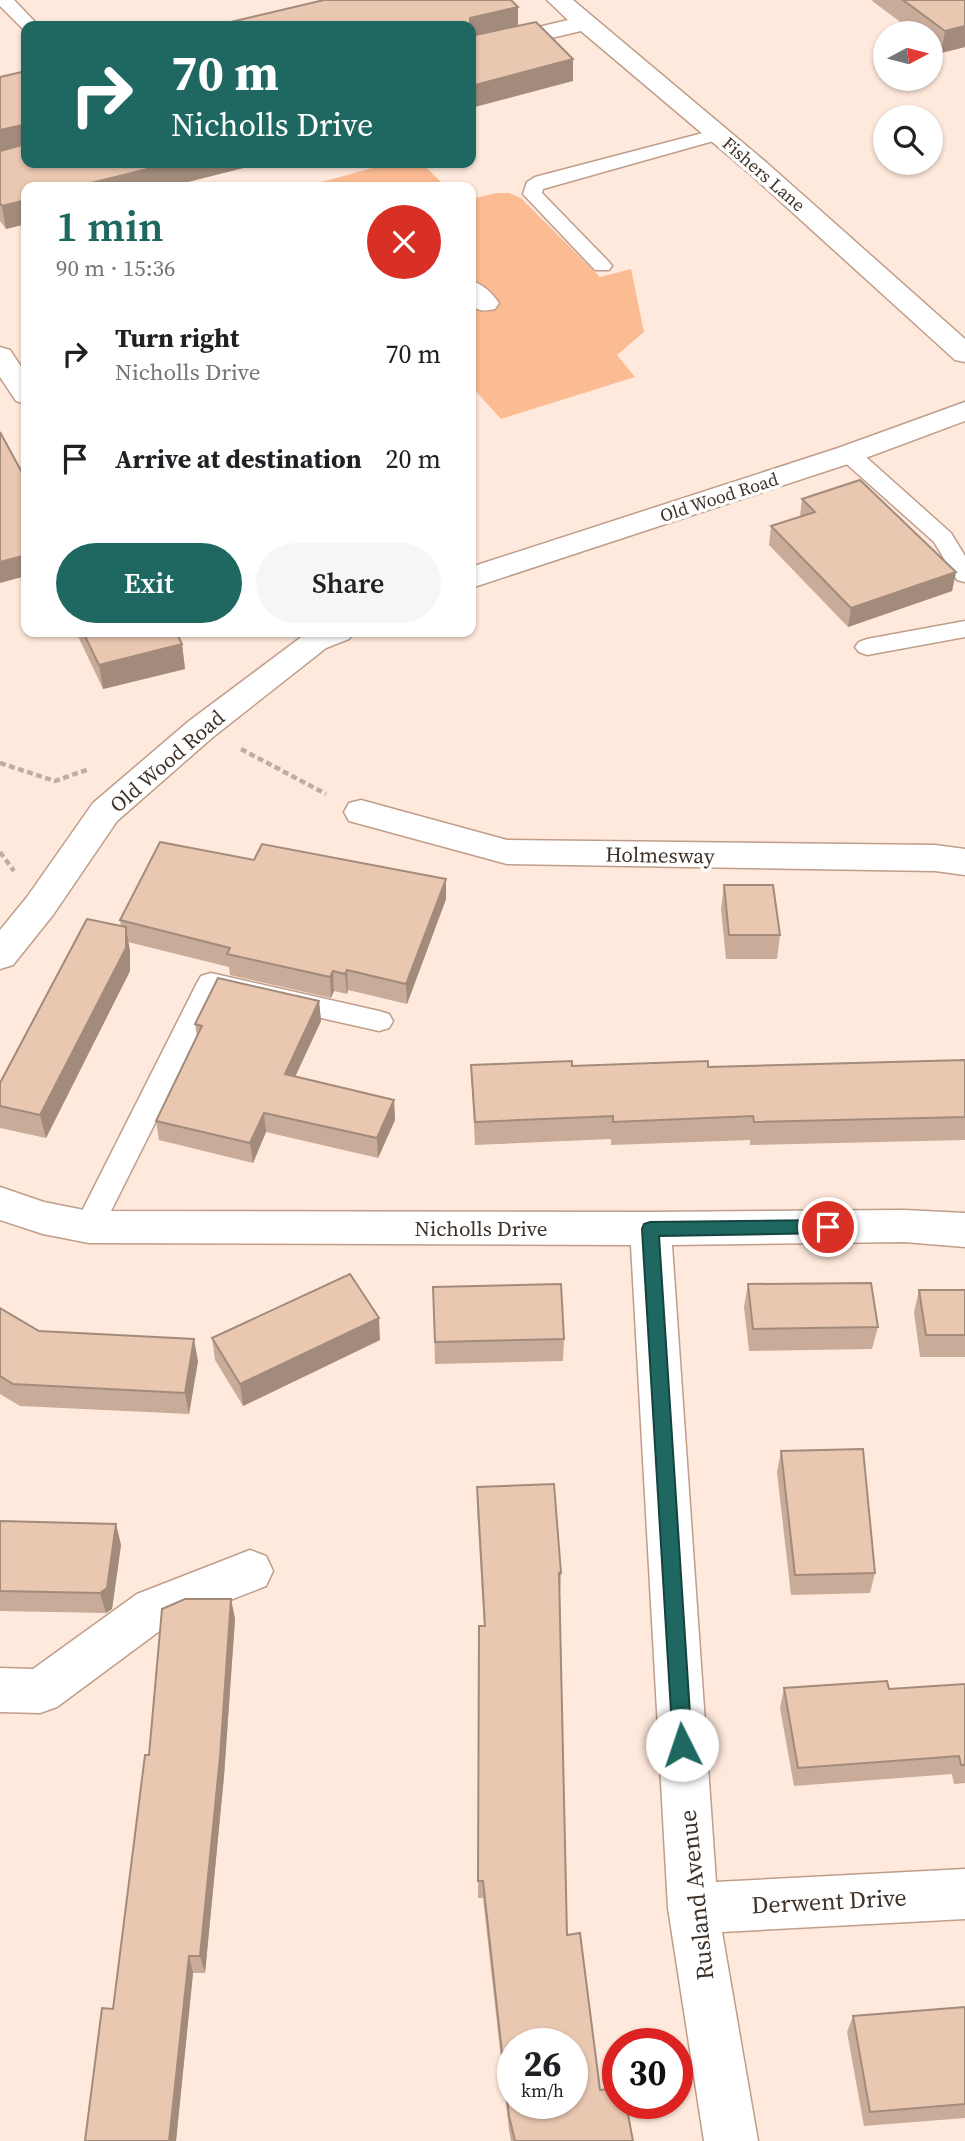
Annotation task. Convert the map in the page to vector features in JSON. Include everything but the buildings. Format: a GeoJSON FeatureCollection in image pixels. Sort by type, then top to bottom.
{"type":"FeatureCollection","features":[{"type":"Feature","properties":{"kind":"street","name":"Fishers Lane"},"geometry":{"type":"LineString","coordinates":[[559,0],[961,345]]}},
{"type":"Feature","properties":{"kind":"street"},"geometry":{"type":"LineString","coordinates":[[476,49],[587,22]]}},
{"type":"Feature","properties":{"kind":"street"},"geometry":{"type":"LineString","coordinates":[[0,356],[21,388]]}},
{"type":"Feature","properties":{"kind":"street"},"geometry":{"type":"LineString","coordinates":[[0,409],[21,403]]}},
{"type":"Feature","properties":{"kind":"street","name":"Old Wood Road"},"geometry":{"type":"LineString","coordinates":[[476,576],[849,454],[965,411]]}},
{"type":"Feature","properties":{"kind":"street","name":"Old Wood Road"},"geometry":{"type":"LineString","coordinates":[[0,955],[40,906],[105,812],[158,769],[201,729],[316,637]]}},
{"type":"Feature","properties":{"kind":"street","name":"Holmesway"},"geometry":{"type":"LineString","coordinates":[[361,812],[507,852],[922,858],[965,862]]}},
{"type":"Feature","properties":{"kind":"street","name":"Nicholls Drive"},"geometry":{"type":"LineString","coordinates":[[0,1203],[43,1218],[89,1227],[650,1229],[904,1226],[965,1230]]}},
{"type":"Feature","properties":{"kind":"street","name":"Rusland Avenue"},"geometry":{"type":"LineString","coordinates":[[650,1229],[693,1908],[731,2141]]}},
{"type":"Feature","properties":{"kind":"street"},"geometry":{"type":"LineString","coordinates":[[0,1690],[40,1691],[153,1609],[250,1571]]}},
{"type":"Feature","properties":{"kind":"street","name":"Derwent Drive"},"geometry":{"type":"LineString","coordinates":[[693,1908],[965,1894]]}},
{"type":"Feature","properties":{"kind":"lane"},"geometry":{"type":"LineString","coordinates":[[4,0],[25,21]]}},
{"type":"Feature","properties":{"kind":"lane"},"geometry":{"type":"LineString","coordinates":[[603,266],[532,194],[534,186],[542,181],[718,134]]}},
{"type":"Feature","properties":{"kind":"lane"},"geometry":{"type":"LineString","coordinates":[[849,454],[943,538],[965,575]]}},
{"type":"Feature","properties":{"kind":"lane"},"geometry":{"type":"LineString","coordinates":[[867,647],[965,629]]}},
{"type":"Feature","properties":{"kind":"lane"},"geometry":{"type":"LineString","coordinates":[[89,1227],[211,984],[379,1021]]}},
{"type":"Feature","properties":{"kind":"path"},"geometry":{"type":"LineString","coordinates":[[201,729],[361,812]]}},
{"type":"Feature","properties":{"kind":"path"},"geometry":{"type":"LineString","coordinates":[[0,763],[55,781],[118,759],[158,769]]}},
{"type":"Feature","properties":{"kind":"shaded area"},"geometry":{"type":"Polygon","coordinates":[[[373,168],[427,168],[441,182],[321,182],[373,168]]]}},
{"type":"Feature","properties":{"kind":"shaded area"},"geometry":{"type":"Polygon","coordinates":[[[509,193],[521,198],[600,277],[631,269],[644,332],[617,355],[635,377],[501,419],[476,392],[476,198],[509,193]]]}},
{"type":"Feature","properties":{"kind":"route"},"geometry":{"type":"LineString","coordinates":[[682,1745],[650,1229],[828,1227]]}}]}
